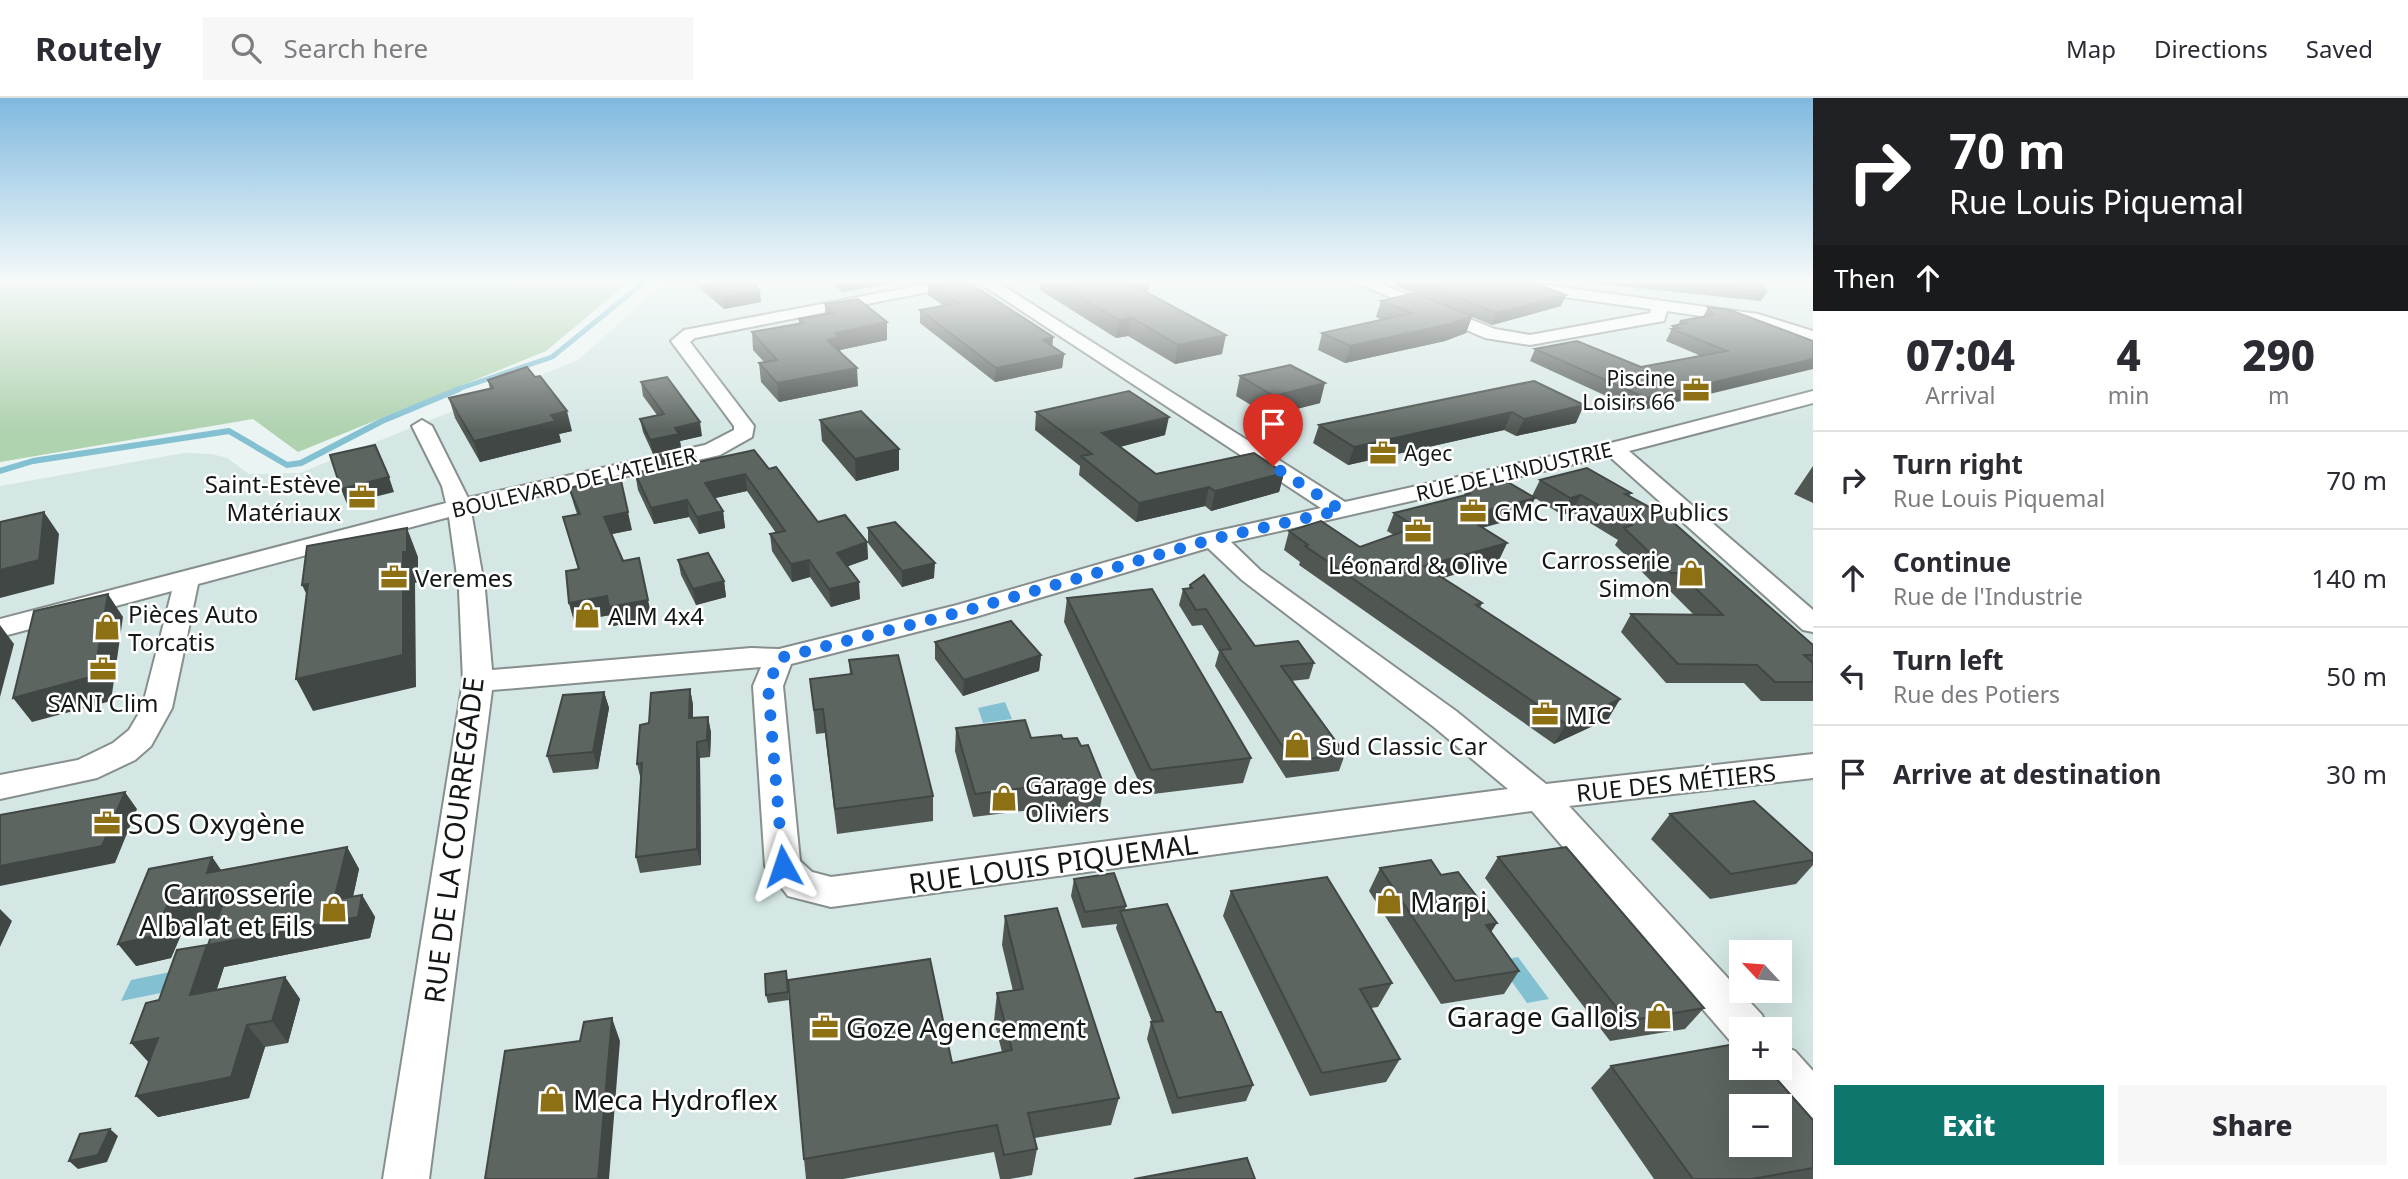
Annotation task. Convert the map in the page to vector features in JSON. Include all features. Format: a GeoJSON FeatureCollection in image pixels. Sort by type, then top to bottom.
{"type":"FeatureCollection","features":[{"type":"Feature","properties":{"kind":"street","name":"BOULEVARD DE L'ATELIER"},"geometry":{"type":"LineString","coordinates":[[0,628],[459,507],[712,450],[745,433],[744,426],[680,341],[690,334],[708,330]]}},
{"type":"Feature","properties":{"kind":"street"},"geometry":{"type":"LineString","coordinates":[[1062,330],[1341,510]]}},
{"type":"Feature","properties":{"kind":"street"},"geometry":{"type":"LineString","coordinates":[[1482,330],[1530,340],[1583,330]]}},
{"type":"Feature","properties":{"kind":"street"},"geometry":{"type":"LineString","coordinates":[[1794,330],[1813,337]]}},
{"type":"Feature","properties":{"kind":"street","name":"RUE DE L'INDUSTRIE"},"geometry":{"type":"LineString","coordinates":[[1213,539],[1613,449],[1813,397]]}},
{"type":"Feature","properties":{"kind":"street","name":"RUE DE LA COURREGADE"},"geometry":{"type":"LineString","coordinates":[[406,1179],[478,681],[472,590],[459,507],[453,486],[422,426]]}},
{"type":"Feature","properties":{"kind":"street"},"geometry":{"type":"LineString","coordinates":[[1613,449],[1813,624]]}},
{"type":"Feature","properties":{"kind":"street"},"geometry":{"type":"LineString","coordinates":[[478,681],[751,657],[779,658],[965,611],[1213,539],[1251,575],[1445,719],[1540,797],[1735,1017]]}},
{"type":"Feature","properties":{"kind":"street"},"geometry":{"type":"LineString","coordinates":[[0,787],[72,774],[108,761],[138,742],[153,718],[184,601],[186,578]]}},
{"type":"Feature","properties":{"kind":"street","name":"RUE LOUIS PIQUEMAL"},"geometry":{"type":"LineString","coordinates":[[779,658],[768,687],[783,866],[800,885],[831,892],[1540,797]]}},
{"type":"Feature","properties":{"kind":"street","name":"RUE DES MÉTIERS"},"geometry":{"type":"LineString","coordinates":[[1540,797],[1813,766]]}},
{"type":"Feature","properties":{"kind":"street"},"geometry":{"type":"LineString","coordinates":[[1792,1079],[1813,1103]]}},
{"type":"Feature","properties":{"kind":"shaded area"},"geometry":{"type":"Polygon","coordinates":[[[611,330],[1813,330],[1813,1179],[0,1179],[0,486],[184,453],[212,454],[227,458],[249,474],[300,473],[578,360],[611,330]]]}},
{"type":"Feature","properties":{"kind":"green space"},"geometry":{"type":"Polygon","coordinates":[[[0,330],[571,330],[546,351],[298,452],[253,419],[0,462],[0,330]]]}},
{"type":"Feature","properties":{"kind":"water"},"geometry":{"type":"Polygon","coordinates":[[[1005,702],[1012,719],[983,723],[978,708],[1005,702]]]}},
{"type":"Feature","properties":{"kind":"water"},"geometry":{"type":"Polygon","coordinates":[[[1518,957],[1549,999],[1527,1003],[1497,961],[1518,957]]]}},
{"type":"Feature","properties":{"kind":"water"},"geometry":{"type":"Polygon","coordinates":[[[180,970],[171,991],[121,1001],[131,980],[180,970]]]}},
{"type":"Feature","properties":{"kind":"building"},"geometry":{"type":"Polygon","coordinates":[[[847,330],[835,333],[839,337],[827,340],[857,368],[777,383],[759,363],[777,360],[752,332],[847,330]]]}},
{"type":"Feature","properties":{"kind":"building"},"geometry":{"type":"Polygon","coordinates":[[[947,330],[1043,330],[1053,337],[1043,340],[1064,354],[996,368],[947,330]]]}},
{"type":"Feature","properties":{"kind":"building"},"geometry":{"type":"Polygon","coordinates":[[[1154,330],[1218,330],[1226,335],[1178,345],[1154,330]]]}},
{"type":"Feature","properties":{"kind":"building"},"geometry":{"type":"Polygon","coordinates":[[[1333,330],[1421,330],[1350,346],[1322,333],[1333,330]]]}},
{"type":"Feature","properties":{"kind":"building"},"geometry":{"type":"Polygon","coordinates":[[[1676,330],[1785,330],[1813,341],[1813,359],[1646,398],[1535,349],[1577,341],[1641,367],[1727,351],[1676,330]]]}},
{"type":"Feature","properties":{"kind":"building"},"geometry":{"type":"Polygon","coordinates":[[[1290,365],[1325,383],[1274,396],[1240,376],[1290,365]]]}},
{"type":"Feature","properties":{"kind":"building"},"geometry":{"type":"Polygon","coordinates":[[[527,367],[535,377],[540,376],[567,411],[551,415],[556,421],[474,441],[449,398],[493,388],[488,380],[527,367]]]}},
{"type":"Feature","properties":{"kind":"building"},"geometry":{"type":"Polygon","coordinates":[[[667,377],[700,422],[675,428],[679,434],[650,440],[640,419],[664,414],[641,382],[667,377]]]}},
{"type":"Feature","properties":{"kind":"building"},"geometry":{"type":"Polygon","coordinates":[[[1534,381],[1584,405],[1524,419],[1512,412],[1354,447],[1319,425],[1534,381]]]}},
{"type":"Feature","properties":{"kind":"building"},"geometry":{"type":"Polygon","coordinates":[[[1129,391],[1169,417],[1102,433],[1156,474],[1254,453],[1284,473],[1215,491],[1209,487],[1139,503],[1081,456],[1092,454],[1036,412],[1129,391]]]}},
{"type":"Feature","properties":{"kind":"building"},"geometry":{"type":"Polygon","coordinates":[[[861,411],[899,449],[855,459],[820,420],[861,411]]]}},
{"type":"Feature","properties":{"kind":"building"},"geometry":{"type":"Polygon","coordinates":[[[375,445],[389,477],[341,489],[330,455],[375,445]]]}},
{"type":"Feature","properties":{"kind":"building"},"geometry":{"type":"Polygon","coordinates":[[[689,448],[699,462],[754,450],[769,469],[776,467],[818,522],[845,515],[867,542],[837,553],[859,582],[829,589],[809,560],[791,564],[770,534],[785,531],[745,474],[705,483],[723,511],[697,517],[687,500],[651,508],[635,473],[666,466],[660,455],[689,448]]]}},
{"type":"Feature","properties":{"kind":"building"},"geometry":{"type":"Polygon","coordinates":[[[1587,468],[1631,493],[1625,494],[1666,516],[1813,645],[1813,655],[1804,655],[1813,663],[1813,682],[1775,682],[1757,665],[1678,664],[1631,614],[1723,615],[1680,573],[1671,573],[1624,528],[1632,525],[1581,495],[1570,498],[1540,480],[1587,468]]]}},
{"type":"Feature","properties":{"kind":"building"},"geometry":{"type":"Polygon","coordinates":[[[620,476],[628,512],[604,517],[623,561],[639,558],[648,600],[609,607],[607,596],[569,603],[566,571],[579,569],[563,517],[580,514],[569,488],[620,476]]]}},
{"type":"Feature","properties":{"kind":"building"},"geometry":{"type":"Polygon","coordinates":[[[1506,481],[1535,498],[1464,516],[1507,543],[1424,566],[1482,603],[1476,605],[1620,699],[1566,724],[1305,546],[1308,545],[1289,531],[1321,521],[1360,547],[1416,527],[1394,513],[1470,494],[1465,491],[1506,481]]]}},
{"type":"Feature","properties":{"kind":"building"},"geometry":{"type":"Polygon","coordinates":[[[44,512],[39,560],[0,570],[0,522],[44,512]]]}},
{"type":"Feature","properties":{"kind":"building"},"geometry":{"type":"Polygon","coordinates":[[[895,522],[935,563],[902,571],[868,528],[895,522]]]}},
{"type":"Feature","properties":{"kind":"building"},"geometry":{"type":"Polygon","coordinates":[[[407,528],[407,552],[403,552],[403,655],[296,679],[308,584],[302,585],[307,546],[407,528]]]}},
{"type":"Feature","properties":{"kind":"building"},"geometry":{"type":"Polygon","coordinates":[[[708,553],[724,581],[693,589],[678,560],[708,553]]]}},
{"type":"Feature","properties":{"kind":"building"},"geometry":{"type":"Polygon","coordinates":[[[1204,575],[1255,646],[1298,641],[1314,663],[1281,666],[1345,754],[1292,761],[1220,650],[1231,649],[1206,609],[1196,610],[1183,589],[1192,588],[1190,585],[1204,575]]]}},
{"type":"Feature","properties":{"kind":"building"},"geometry":{"type":"Polygon","coordinates":[[[1152,589],[1251,758],[1151,770],[1067,598],[1152,589]]]}},
{"type":"Feature","properties":{"kind":"building"},"geometry":{"type":"Polygon","coordinates":[[[108,594],[94,676],[13,698],[34,611],[108,594]]]}},
{"type":"Feature","properties":{"kind":"building"},"geometry":{"type":"Polygon","coordinates":[[[1011,621],[1041,655],[964,680],[935,642],[1011,621]]]}},
{"type":"Feature","properties":{"kind":"building"},"geometry":{"type":"Polygon","coordinates":[[[898,655],[933,796],[835,809],[823,709],[814,710],[810,679],[852,674],[849,660],[898,655]]]}},
{"type":"Feature","properties":{"kind":"building"},"geometry":{"type":"Polygon","coordinates":[[[690,689],[689,718],[708,717],[707,740],[697,742],[697,849],[636,857],[642,763],[637,764],[640,725],[649,723],[651,693],[690,689]]]}},
{"type":"Feature","properties":{"kind":"building"},"geometry":{"type":"Polygon","coordinates":[[[604,692],[593,752],[547,756],[563,695],[604,692]]]}},
{"type":"Feature","properties":{"kind":"building"},"geometry":{"type":"Polygon","coordinates":[[[1025,720],[1031,738],[1061,735],[1063,739],[1077,738],[1081,746],[1088,745],[1104,785],[1036,794],[1033,787],[975,794],[956,728],[1025,720]]]}},
{"type":"Feature","properties":{"kind":"building"},"geometry":{"type":"Polygon","coordinates":[[[125,792],[102,846],[0,866],[0,815],[125,792]]]}},
{"type":"Feature","properties":{"kind":"building"},"geometry":{"type":"Polygon","coordinates":[[[1754,801],[1813,854],[1813,860],[1731,874],[1670,814],[1754,801]]]}},
{"type":"Feature","properties":{"kind":"building"},"geometry":{"type":"Polygon","coordinates":[[[347,847],[334,900],[362,895],[358,917],[208,945],[226,895],[167,906],[153,936],[118,944],[149,869],[212,857],[207,873],[347,847]]]}},
{"type":"Feature","properties":{"kind":"building"},"geometry":{"type":"Polygon","coordinates":[[[1566,847],[1704,1008],[1627,1021],[1498,857],[1566,847]]]}},
{"type":"Feature","properties":{"kind":"building"},"geometry":{"type":"Polygon","coordinates":[[[1431,860],[1441,875],[1458,872],[1497,923],[1486,925],[1519,971],[1455,981],[1380,868],[1431,860]]]}},
{"type":"Feature","properties":{"kind":"building"},"geometry":{"type":"Polygon","coordinates":[[[1114,873],[1126,906],[1085,912],[1074,879],[1114,873]]]}},
{"type":"Feature","properties":{"kind":"building"},"geometry":{"type":"Polygon","coordinates":[[[1327,877],[1392,983],[1360,989],[1400,1059],[1322,1073],[1231,891],[1327,877]]]}},
{"type":"Feature","properties":{"kind":"building"},"geometry":{"type":"Polygon","coordinates":[[[1167,904],[1216,1012],[1221,1012],[1253,1085],[1178,1098],[1151,1022],[1163,1021],[1120,911],[1167,904]]]}},
{"type":"Feature","properties":{"kind":"building"},"geometry":{"type":"Polygon","coordinates":[[[1057,908],[1119,1098],[1028,1113],[1037,1149],[1004,1155],[997,1125],[804,1159],[788,980],[930,959],[952,1063],[1012,1050],[997,993],[1023,989],[1005,916],[1057,908]]]}},
{"type":"Feature","properties":{"kind":"building"},"geometry":{"type":"Polygon","coordinates":[[[207,945],[190,995],[285,977],[272,1021],[247,1025],[231,1077],[136,1096],[158,1038],[131,1043],[146,1003],[159,1000],[177,950],[207,945]]]}},
{"type":"Feature","properties":{"kind":"building"},"geometry":{"type":"Polygon","coordinates":[[[786,971],[788,992],[766,995],[765,974],[786,971]]]}},
{"type":"Feature","properties":{"kind":"building"},"geometry":{"type":"Polygon","coordinates":[[[612,1018],[598,1179],[485,1179],[505,1051],[580,1041],[584,1022],[612,1018]]]}},
{"type":"Feature","properties":{"kind":"building"},"geometry":{"type":"Polygon","coordinates":[[[1729,1045],[1729,1080],[1778,1080],[1790,1094],[1729,1094],[1729,1157],[1792,1157],[1792,1096],[1813,1120],[1813,1168],[1752,1179],[1693,1179],[1611,1066],[1729,1045]]]}},
{"type":"Feature","properties":{"kind":"building"},"geometry":{"type":"Polygon","coordinates":[[[110,1129],[98,1155],[69,1161],[80,1134],[110,1129]]]}},
{"type":"Feature","properties":{"kind":"building"},"geometry":{"type":"Polygon","coordinates":[[[1247,1158],[1255,1179],[1134,1179],[1247,1158]]]}},
{"type":"Feature","properties":{"kind":"waterway"},"geometry":{"type":"LineString","coordinates":[[455,390],[552,357],[585,330]]}},
{"type":"Feature","properties":{"kind":"waterway"},"geometry":{"type":"LineString","coordinates":[[0,471],[33,461],[229,431],[287,465],[301,463],[382,421],[459,389]]}},
{"type":"Feature","properties":{"kind":"place","name":"Piscine Loisirs 66"},"geometry":{"type":"Point","coordinates":[1696,390]}},
{"type":"Feature","properties":{"kind":"place","name":"Agec"},"geometry":{"type":"Point","coordinates":[1383,453]}},
{"type":"Feature","properties":{"kind":"place","name":"Saint-Estève Matériaux"},"geometry":{"type":"Point","coordinates":[362,497]}},
{"type":"Feature","properties":{"kind":"place","name":"GMC Travaux Publics"},"geometry":{"type":"Point","coordinates":[1473,511]}},
{"type":"Feature","properties":{"kind":"place","name":"Léonard & Olive"},"geometry":{"type":"Point","coordinates":[1418,531]}},
{"type":"Feature","properties":{"kind":"place","name":"Carrosserie Simon"},"geometry":{"type":"Point","coordinates":[1691,573]}},
{"type":"Feature","properties":{"kind":"place","name":"Veremes"},"geometry":{"type":"Point","coordinates":[394,577]}},
{"type":"Feature","properties":{"kind":"place","name":"ALM 4x4"},"geometry":{"type":"Point","coordinates":[587,615]}},
{"type":"Feature","properties":{"kind":"place","name":"Pièces Auto Torcatis"},"geometry":{"type":"Point","coordinates":[107,627]}},
{"type":"Feature","properties":{"kind":"place","name":"SANI Clim"},"geometry":{"type":"Point","coordinates":[103,669]}},
{"type":"Feature","properties":{"kind":"place","name":"MIC"},"geometry":{"type":"Point","coordinates":[1545,714]}},
{"type":"Feature","properties":{"kind":"place","name":"Sud Classic Car"},"geometry":{"type":"Point","coordinates":[1297,745]}},
{"type":"Feature","properties":{"kind":"place","name":"Garage des Oliviers"},"geometry":{"type":"Point","coordinates":[1004,798]}},
{"type":"Feature","properties":{"kind":"place","name":"SOS Oxygène"},"geometry":{"type":"Point","coordinates":[107,823]}},
{"type":"Feature","properties":{"kind":"place","name":"Marpi"},"geometry":{"type":"Point","coordinates":[1389,901]}},
{"type":"Feature","properties":{"kind":"place","name":"Carrosserie Albalat et Fils"},"geometry":{"type":"Point","coordinates":[334,909]}},
{"type":"Feature","properties":{"kind":"place","name":"Garage Gallois"},"geometry":{"type":"Point","coordinates":[1659,1016]}},
{"type":"Feature","properties":{"kind":"place","name":"Goze Agencement"},"geometry":{"type":"Point","coordinates":[825,1027]}},
{"type":"Feature","properties":{"kind":"place","name":"Meca Hydroflex"},"geometry":{"type":"Point","coordinates":[552,1099]}},
{"type":"Feature","properties":{"kind":"route"},"geometry":{"type":"LineString","coordinates":[[783,866],[768,687],[779,658],[965,611],[1213,539],[1341,510],[1273,466]]}}]}
